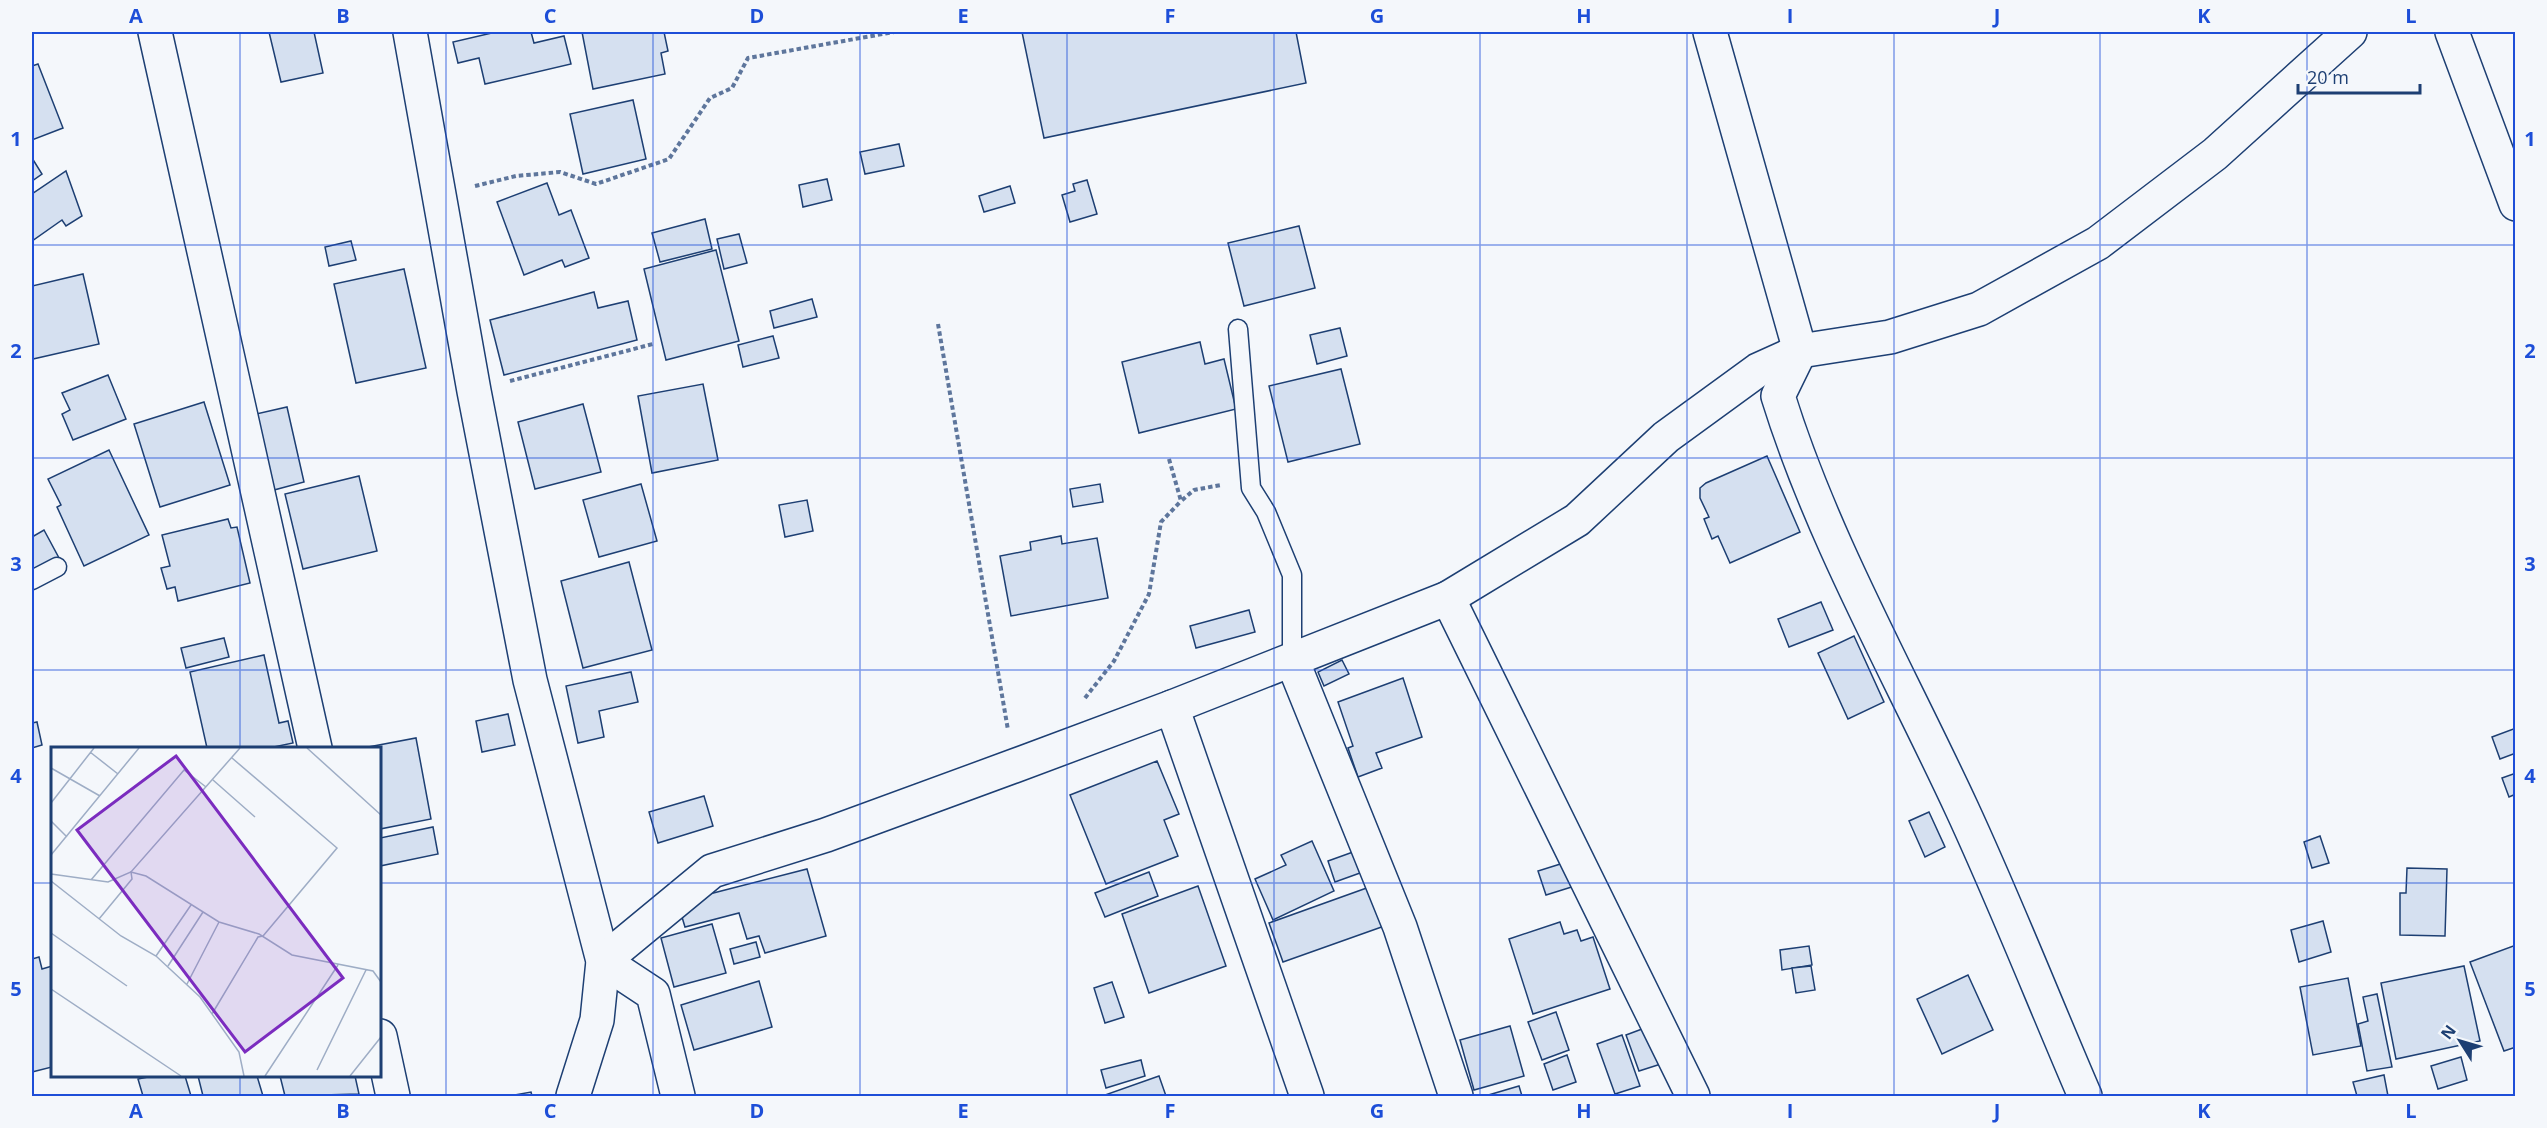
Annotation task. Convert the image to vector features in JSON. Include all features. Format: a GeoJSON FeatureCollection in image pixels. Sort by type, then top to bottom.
{"type":"FeatureCollection","features":[{"type":"Feature","properties":{"kind":"street"},"geometry":{"type":"LineString","coordinates":[[155,32],[315,747]]}},
{"type":"Feature","properties":{"kind":"street"},"geometry":{"type":"LineString","coordinates":[[410,32],[474,391],[530,680],[603,961],[597,1020],[573,1096]]}},
{"type":"Feature","properties":{"kind":"street"},"geometry":{"type":"LineString","coordinates":[[1710,32],[1800,351],[1778,396],[1792,442],[1858,593],[1963,810],[2085,1096]]}},
{"type":"Feature","properties":{"kind":"street"},"geometry":{"type":"LineString","coordinates":[[603,961],[712,871],[826,835],[1014,766],[1172,707],[1448,598],[1577,519],[1666,437],[1758,370],[1800,351],[1890,337],[1979,309],[2098,243],[2215,154],[2350,32]]}},
{"type":"Feature","properties":{"kind":"street"},"geometry":{"type":"LineString","coordinates":[[2452,32],[2516,204]]}},
{"type":"Feature","properties":{"kind":"street"},"geometry":{"type":"LineString","coordinates":[[1448,598],[1693,1096]]}},
{"type":"Feature","properties":{"kind":"street"},"geometry":{"type":"LineString","coordinates":[[1292,660],[1401,927],[1456,1096]]}},
{"type":"Feature","properties":{"kind":"street"},"geometry":{"type":"LineString","coordinates":[[1172,707],[1307,1096]]}},
{"type":"Feature","properties":{"kind":"street"},"geometry":{"type":"LineString","coordinates":[[603,961],[653,994],[678,1096]]}},
{"type":"Feature","properties":{"kind":"street"},"geometry":{"type":"LineString","coordinates":[[381,1041],[393,1096]]}},
{"type":"Feature","properties":{"kind":"lane"},"geometry":{"type":"LineString","coordinates":[[1238,329],[1251,488],[1266,513],[1292,575],[1292,660]]}},
{"type":"Feature","properties":{"kind":"lane"},"geometry":{"type":"LineString","coordinates":[[32,580],[57,567]]}},
{"type":"Feature","properties":{"kind":"path"},"geometry":{"type":"LineString","coordinates":[[439,195],[516,176],[560,172],[596,184],[669,159],[710,98],[732,88],[748,58],[894,32]]}},
{"type":"Feature","properties":{"kind":"path"},"geometry":{"type":"LineString","coordinates":[[938,324],[1014,766]]}},
{"type":"Feature","properties":{"kind":"path"},"geometry":{"type":"LineString","coordinates":[[474,391],[653,344]]}},
{"type":"Feature","properties":{"kind":"path"},"geometry":{"type":"LineString","coordinates":[[1169,459],[1181,501]]}},
{"type":"Feature","properties":{"kind":"path"},"geometry":{"type":"LineString","coordinates":[[1072,744],[1070,717],[1114,661],[1149,594],[1161,522],[1194,490],[1230,483],[1251,488]]}},
{"type":"Feature","properties":{"kind":"building"},"geometry":{"type":"Polygon","coordinates":[[[269,32],[314,32],[323,73],[281,82],[269,32]]]}},
{"type":"Feature","properties":{"kind":"building"},"geometry":{"type":"Polygon","coordinates":[[[496,32],[531,32],[534,43],[564,36],[571,64],[485,84],[479,58],[458,63],[453,42],[496,32]]]}},
{"type":"Feature","properties":{"kind":"building"},"geometry":{"type":"Polygon","coordinates":[[[582,32],[664,32],[668,51],[661,53],[665,74],[593,89],[582,32]]]}},
{"type":"Feature","properties":{"kind":"building"},"geometry":{"type":"Polygon","coordinates":[[[1022,32],[1296,32],[1306,83],[1044,138],[1022,32]]]}},
{"type":"Feature","properties":{"kind":"building"},"geometry":{"type":"Polygon","coordinates":[[[38,64],[63,128],[32,140],[32,66],[38,64]]]}},
{"type":"Feature","properties":{"kind":"building"},"geometry":{"type":"Polygon","coordinates":[[[633,100],[646,159],[583,174],[570,114],[633,100]]]}},
{"type":"Feature","properties":{"kind":"building"},"geometry":{"type":"Polygon","coordinates":[[[899,144],[904,166],[865,174],[860,152],[899,144]]]}},
{"type":"Feature","properties":{"kind":"building"},"geometry":{"type":"Polygon","coordinates":[[[32,158],[42,174],[32,181],[32,158]]]}},
{"type":"Feature","properties":{"kind":"building"},"geometry":{"type":"Polygon","coordinates":[[[66,171],[82,216],[66,226],[62,220],[32,241],[32,194],[66,171]]]}},
{"type":"Feature","properties":{"kind":"building"},"geometry":{"type":"Polygon","coordinates":[[[827,179],[832,200],[803,207],[799,185],[827,179]]]}},
{"type":"Feature","properties":{"kind":"building"},"geometry":{"type":"Polygon","coordinates":[[[1087,180],[1097,214],[1070,222],[1062,195],[1075,191],[1073,184],[1087,180]]]}},
{"type":"Feature","properties":{"kind":"building"},"geometry":{"type":"Polygon","coordinates":[[[547,183],[559,215],[571,210],[589,258],[565,267],[562,260],[524,275],[497,202],[547,183]]]}},
{"type":"Feature","properties":{"kind":"building"},"geometry":{"type":"Polygon","coordinates":[[[1010,186],[1015,203],[984,212],[979,196],[1010,186]]]}},
{"type":"Feature","properties":{"kind":"building"},"geometry":{"type":"Polygon","coordinates":[[[705,219],[712,249],[660,262],[652,233],[705,219]]]}},
{"type":"Feature","properties":{"kind":"building"},"geometry":{"type":"Polygon","coordinates":[[[1299,226],[1315,288],[1244,306],[1228,243],[1299,226]]]}},
{"type":"Feature","properties":{"kind":"building"},"geometry":{"type":"Polygon","coordinates":[[[739,234],[747,263],[724,269],[717,239],[739,234]]]}},
{"type":"Feature","properties":{"kind":"building"},"geometry":{"type":"Polygon","coordinates":[[[351,241],[356,260],[329,266],[325,247],[351,241]]]}},
{"type":"Feature","properties":{"kind":"building"},"geometry":{"type":"Polygon","coordinates":[[[716,250],[739,341],[666,360],[644,269],[716,250]]]}},
{"type":"Feature","properties":{"kind":"building"},"geometry":{"type":"Polygon","coordinates":[[[404,269],[426,368],[356,383],[334,284],[404,269]]]}},
{"type":"Feature","properties":{"kind":"building"},"geometry":{"type":"Polygon","coordinates":[[[83,274],[99,344],[33,359],[32,286],[83,274]]]}},
{"type":"Feature","properties":{"kind":"building"},"geometry":{"type":"Polygon","coordinates":[[[594,292],[598,308],[628,301],[637,340],[504,375],[490,320],[594,292]]]}},
{"type":"Feature","properties":{"kind":"building"},"geometry":{"type":"Polygon","coordinates":[[[812,299],[817,317],[774,328],[770,311],[812,299]]]}},
{"type":"Feature","properties":{"kind":"building"},"geometry":{"type":"Polygon","coordinates":[[[1340,328],[1347,356],[1317,364],[1310,335],[1340,328]]]}},
{"type":"Feature","properties":{"kind":"building"},"geometry":{"type":"Polygon","coordinates":[[[773,336],[779,358],[743,367],[738,345],[773,336]]]}},
{"type":"Feature","properties":{"kind":"building"},"geometry":{"type":"Polygon","coordinates":[[[1200,342],[1205,364],[1224,359],[1236,409],[1139,433],[1122,362],[1200,342]]]}},
{"type":"Feature","properties":{"kind":"building"},"geometry":{"type":"Polygon","coordinates":[[[1341,369],[1360,444],[1288,462],[1269,386],[1341,369]]]}},
{"type":"Feature","properties":{"kind":"building"},"geometry":{"type":"Polygon","coordinates":[[[108,375],[126,419],[73,440],[62,414],[70,410],[62,393],[108,375]]]}},
{"type":"Feature","properties":{"kind":"building"},"geometry":{"type":"Polygon","coordinates":[[[703,384],[718,460],[652,473],[638,396],[703,384]]]}},
{"type":"Feature","properties":{"kind":"building"},"geometry":{"type":"Polygon","coordinates":[[[204,402],[230,485],[160,507],[134,424],[204,402]]]}},
{"type":"Feature","properties":{"kind":"building"},"geometry":{"type":"Polygon","coordinates":[[[583,404],[601,472],[535,489],[518,422],[583,404]]]}},
{"type":"Feature","properties":{"kind":"building"},"geometry":{"type":"Polygon","coordinates":[[[287,407],[304,482],[274,490],[256,414],[287,407]]]}},
{"type":"Feature","properties":{"kind":"building"},"geometry":{"type":"Polygon","coordinates":[[[109,450],[149,535],[84,566],[57,507],[61,505],[48,479],[109,450]]]}},
{"type":"Feature","properties":{"kind":"building"},"geometry":{"type":"Polygon","coordinates":[[[1767,456],[1800,532],[1730,563],[1718,536],[1712,539],[1704,519],[1709,517],[1700,498],[1700,488],[1706,483],[1767,456]]]}},
{"type":"Feature","properties":{"kind":"building"},"geometry":{"type":"Polygon","coordinates":[[[359,476],[377,551],[303,569],[285,494],[359,476]]]}},
{"type":"Feature","properties":{"kind":"building"},"geometry":{"type":"Polygon","coordinates":[[[641,484],[657,541],[599,557],[583,500],[641,484]]]}},
{"type":"Feature","properties":{"kind":"building"},"geometry":{"type":"Polygon","coordinates":[[[1100,484],[1103,502],[1073,507],[1070,489],[1100,484]]]}},
{"type":"Feature","properties":{"kind":"building"},"geometry":{"type":"Polygon","coordinates":[[[807,500],[813,531],[785,537],[779,505],[807,500]]]}},
{"type":"Feature","properties":{"kind":"building"},"geometry":{"type":"Polygon","coordinates":[[[228,519],[231,528],[237,527],[250,583],[178,601],[175,587],[167,589],[161,568],[170,566],[162,535],[228,519]]]}},
{"type":"Feature","properties":{"kind":"building"},"geometry":{"type":"Polygon","coordinates":[[[44,530],[59,558],[32,572],[32,537],[44,530]]]}},
{"type":"Feature","properties":{"kind":"building"},"geometry":{"type":"Polygon","coordinates":[[[1061,536],[1062,544],[1097,538],[1108,598],[1011,616],[1000,556],[1031,550],[1030,542],[1061,536]]]}},
{"type":"Feature","properties":{"kind":"building"},"geometry":{"type":"Polygon","coordinates":[[[629,562],[652,650],[583,668],[561,581],[629,562]]]}},
{"type":"Feature","properties":{"kind":"building"},"geometry":{"type":"Polygon","coordinates":[[[1821,602],[1833,630],[1789,647],[1778,619],[1821,602]]]}},
{"type":"Feature","properties":{"kind":"building"},"geometry":{"type":"Polygon","coordinates":[[[1249,610],[1255,632],[1196,648],[1190,626],[1249,610]]]}},
{"type":"Feature","properties":{"kind":"building"},"geometry":{"type":"Polygon","coordinates":[[[1854,636],[1884,702],[1848,719],[1818,653],[1854,636]]]}},
{"type":"Feature","properties":{"kind":"building"},"geometry":{"type":"Polygon","coordinates":[[[224,638],[229,657],[186,668],[181,648],[224,638]]]}},
{"type":"Feature","properties":{"kind":"building"},"geometry":{"type":"Polygon","coordinates":[[[264,655],[279,723],[288,721],[293,743],[274,747],[207,747],[190,672],[264,655]]]}},
{"type":"Feature","properties":{"kind":"building"},"geometry":{"type":"Polygon","coordinates":[[[1342,660],[1349,674],[1324,686],[1318,672],[1342,660]]]}},
{"type":"Feature","properties":{"kind":"building"},"geometry":{"type":"Polygon","coordinates":[[[631,672],[638,702],[599,711],[604,737],[578,743],[566,686],[631,672]]]}},
{"type":"Feature","properties":{"kind":"building"},"geometry":{"type":"Polygon","coordinates":[[[1403,678],[1422,737],[1376,753],[1382,768],[1358,777],[1348,748],[1353,746],[1338,702],[1403,678]]]}},
{"type":"Feature","properties":{"kind":"building"},"geometry":{"type":"Polygon","coordinates":[[[508,714],[515,745],[482,752],[476,721],[508,714]]]}},
{"type":"Feature","properties":{"kind":"building"},"geometry":{"type":"Polygon","coordinates":[[[37,722],[42,745],[32,748],[32,723],[37,722]]]}},
{"type":"Feature","properties":{"kind":"building"},"geometry":{"type":"Polygon","coordinates":[[[2516,728],[2516,753],[2500,759],[2492,737],[2516,728]]]}},
{"type":"Feature","properties":{"kind":"building"},"geometry":{"type":"Polygon","coordinates":[[[416,738],[431,819],[381,829],[381,747],[368,747],[416,738]]]}},
{"type":"Feature","properties":{"kind":"building"},"geometry":{"type":"Polygon","coordinates":[[[1157,761],[1179,814],[1164,820],[1178,856],[1106,884],[1070,795],[1157,761]]]}},
{"type":"Feature","properties":{"kind":"building"},"geometry":{"type":"Polygon","coordinates":[[[2516,773],[2516,794],[2509,797],[2502,778],[2516,773]]]}},
{"type":"Feature","properties":{"kind":"building"},"geometry":{"type":"Polygon","coordinates":[[[704,796],[713,826],[658,843],[649,812],[704,796]]]}},
{"type":"Feature","properties":{"kind":"building"},"geometry":{"type":"Polygon","coordinates":[[[1929,812],[1945,847],[1925,857],[1909,821],[1929,812]]]}},
{"type":"Feature","properties":{"kind":"building"},"geometry":{"type":"Polygon","coordinates":[[[433,827],[438,854],[381,866],[381,838],[433,827]]]}},
{"type":"Feature","properties":{"kind":"building"},"geometry":{"type":"Polygon","coordinates":[[[2320,836],[2329,863],[2312,868],[2304,842],[2320,836]]]}},
{"type":"Feature","properties":{"kind":"building"},"geometry":{"type":"Polygon","coordinates":[[[1312,841],[1334,891],[1273,920],[1255,879],[1286,865],[1281,855],[1312,841]]]}},
{"type":"Feature","properties":{"kind":"building"},"geometry":{"type":"Polygon","coordinates":[[[1353,852],[1360,873],[1335,882],[1328,861],[1353,852]]]}},
{"type":"Feature","properties":{"kind":"building"},"geometry":{"type":"Polygon","coordinates":[[[1570,861],[1578,885],[1546,895],[1538,871],[1570,861]]]}},
{"type":"Feature","properties":{"kind":"building"},"geometry":{"type":"Polygon","coordinates":[[[2407,868],[2447,869],[2445,936],[2400,935],[2400,893],[2406,893],[2407,868]]]}},
{"type":"Feature","properties":{"kind":"building"},"geometry":{"type":"Polygon","coordinates":[[[807,869],[826,936],[765,953],[759,936],[747,939],[739,913],[685,927],[682,917],[694,898],[807,869]]]}},
{"type":"Feature","properties":{"kind":"building"},"geometry":{"type":"Polygon","coordinates":[[[1149,872],[1158,896],[1105,917],[1095,893],[1149,872]]]}},
{"type":"Feature","properties":{"kind":"building"},"geometry":{"type":"Polygon","coordinates":[[[1375,885],[1390,924],[1283,962],[1269,923],[1375,885]]]}},
{"type":"Feature","properties":{"kind":"building"},"geometry":{"type":"Polygon","coordinates":[[[1198,886],[1226,966],[1149,993],[1122,914],[1198,886]]]}},
{"type":"Feature","properties":{"kind":"building"},"geometry":{"type":"Polygon","coordinates":[[[2323,921],[2331,952],[2299,962],[2291,930],[2323,921]]]}},
{"type":"Feature","properties":{"kind":"building"},"geometry":{"type":"Polygon","coordinates":[[[1560,922],[1564,934],[1577,930],[1581,941],[1593,937],[1610,989],[1533,1014],[1509,939],[1560,922]]]}},
{"type":"Feature","properties":{"kind":"building"},"geometry":{"type":"Polygon","coordinates":[[[712,924],[726,973],[674,987],[661,938],[712,924]]]}},
{"type":"Feature","properties":{"kind":"building"},"geometry":{"type":"Polygon","coordinates":[[[756,942],[760,957],[734,964],[730,949],[756,942]]]}},
{"type":"Feature","properties":{"kind":"building"},"geometry":{"type":"Polygon","coordinates":[[[2516,945],[2516,1047],[2504,1051],[2470,962],[2516,945]]]}},
{"type":"Feature","properties":{"kind":"building"},"geometry":{"type":"Polygon","coordinates":[[[1809,946],[1812,965],[1782,970],[1780,950],[1809,946]]]}},
{"type":"Feature","properties":{"kind":"building"},"geometry":{"type":"Polygon","coordinates":[[[39,957],[42,969],[51,966],[51,1067],[32,1072],[32,959],[39,957]]]}},
{"type":"Feature","properties":{"kind":"building"},"geometry":{"type":"Polygon","coordinates":[[[1811,966],[1815,990],[1796,993],[1792,968],[1811,966]]]}},
{"type":"Feature","properties":{"kind":"building"},"geometry":{"type":"Polygon","coordinates":[[[2464,966],[2480,1041],[2396,1059],[2381,983],[2464,966]]]}},
{"type":"Feature","properties":{"kind":"building"},"geometry":{"type":"Polygon","coordinates":[[[1968,975],[1993,1030],[1942,1054],[1917,999],[1968,975]]]}},
{"type":"Feature","properties":{"kind":"building"},"geometry":{"type":"Polygon","coordinates":[[[2348,978],[2361,1046],[2313,1055],[2300,987],[2348,978]]]}},
{"type":"Feature","properties":{"kind":"building"},"geometry":{"type":"Polygon","coordinates":[[[759,981],[772,1027],[694,1050],[681,1005],[759,981]]]}},
{"type":"Feature","properties":{"kind":"building"},"geometry":{"type":"Polygon","coordinates":[[[1112,982],[1124,1017],[1105,1023],[1094,988],[1112,982]]]}},
{"type":"Feature","properties":{"kind":"building"},"geometry":{"type":"Polygon","coordinates":[[[2377,994],[2392,1067],[2367,1071],[2358,1024],[2368,1021],[2363,997],[2377,994]]]}},
{"type":"Feature","properties":{"kind":"building"},"geometry":{"type":"Polygon","coordinates":[[[1556,1012],[1569,1050],[1542,1060],[1528,1022],[1556,1012]]]}},
{"type":"Feature","properties":{"kind":"building"},"geometry":{"type":"Polygon","coordinates":[[[1510,1026],[1524,1076],[1474,1090],[1460,1040],[1510,1026]]]}},
{"type":"Feature","properties":{"kind":"building"},"geometry":{"type":"Polygon","coordinates":[[[1650,1026],[1664,1063],[1639,1071],[1626,1035],[1650,1026]]]}},
{"type":"Feature","properties":{"kind":"building"},"geometry":{"type":"Polygon","coordinates":[[[1622,1035],[1640,1086],[1615,1094],[1597,1044],[1622,1035]]]}},
{"type":"Feature","properties":{"kind":"building"},"geometry":{"type":"Polygon","coordinates":[[[1567,1055],[1576,1082],[1553,1090],[1544,1064],[1567,1055]]]}},
{"type":"Feature","properties":{"kind":"building"},"geometry":{"type":"Polygon","coordinates":[[[2461,1057],[2467,1080],[2438,1089],[2431,1066],[2461,1057]]]}},
{"type":"Feature","properties":{"kind":"building"},"geometry":{"type":"Polygon","coordinates":[[[1141,1060],[1145,1076],[1106,1088],[1101,1070],[1141,1060]]]}},
{"type":"Feature","properties":{"kind":"building"},"geometry":{"type":"Polygon","coordinates":[[[2384,1075],[2388,1096],[2357,1096],[2353,1082],[2384,1075]]]}},
{"type":"Feature","properties":{"kind":"building"},"geometry":{"type":"Polygon","coordinates":[[[1159,1076],[1166,1096],[1105,1095],[1159,1076]]]}},
{"type":"Feature","properties":{"kind":"building"},"geometry":{"type":"Polygon","coordinates":[[[185,1077],[191,1096],[143,1096],[138,1079],[185,1077]]]}},
{"type":"Feature","properties":{"kind":"building"},"geometry":{"type":"Polygon","coordinates":[[[198,1077],[257,1077],[263,1096],[203,1096],[198,1077]]]}},
{"type":"Feature","properties":{"kind":"building"},"geometry":{"type":"Polygon","coordinates":[[[280,1077],[355,1077],[359,1094],[285,1096],[280,1077]]]}},
{"type":"Feature","properties":{"kind":"building"},"geometry":{"type":"Polygon","coordinates":[[[1519,1086],[1522,1096],[1485,1096],[1519,1086]]]}},
{"type":"Feature","properties":{"kind":"building"},"geometry":{"type":"Polygon","coordinates":[[[531,1092],[532,1096],[509,1096],[531,1092]]]}}]}
